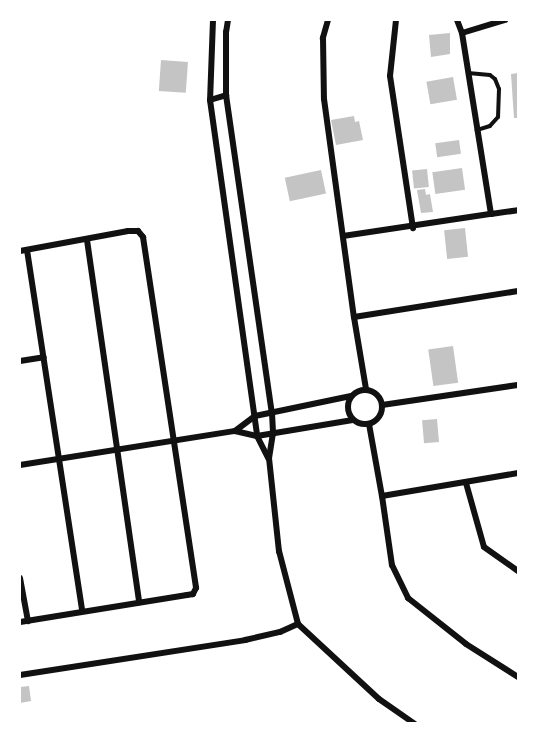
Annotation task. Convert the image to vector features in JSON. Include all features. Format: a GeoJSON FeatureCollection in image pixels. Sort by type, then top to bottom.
{"type":"FeatureCollection","features":[{"type":"Feature","properties":{"kind":"street"},"geometry":{"type":"LineString","coordinates":[[213,20],[210,100],[257,436],[268,458]]}},
{"type":"Feature","properties":{"kind":"street"},"geometry":{"type":"LineString","coordinates":[[228,20],[226,95],[272,413],[273,433],[268,458],[279,551],[298,624],[379,699],[415,723]]}},
{"type":"Feature","properties":{"kind":"street"},"geometry":{"type":"LineString","coordinates":[[328,20],[323,38],[324,99],[366,389]]}},
{"type":"Feature","properties":{"kind":"street"},"geometry":{"type":"LineString","coordinates":[[396,20],[390,76],[413,228]]}},
{"type":"Feature","properties":{"kind":"street"},"geometry":{"type":"LineString","coordinates":[[457,20],[462,33],[476,130],[492,214]]}},
{"type":"Feature","properties":{"kind":"street"},"geometry":{"type":"LineString","coordinates":[[462,33],[505,20]]}},
{"type":"Feature","properties":{"kind":"street"},"geometry":{"type":"LineString","coordinates":[[210,100],[226,95]]}},
{"type":"Feature","properties":{"kind":"street"},"geometry":{"type":"LineString","coordinates":[[343,236],[413,228],[519,210]]}},
{"type":"Feature","properties":{"kind":"street"},"geometry":{"type":"LineString","coordinates":[[20,251],[128,231],[138,231],[143,237],[196,588],[193,594],[20,622]]}},
{"type":"Feature","properties":{"kind":"street"},"geometry":{"type":"LineString","coordinates":[[87,240],[140,602]]}},
{"type":"Feature","properties":{"kind":"street"},"geometry":{"type":"LineString","coordinates":[[27,250],[82,611]]}},
{"type":"Feature","properties":{"kind":"street"},"geometry":{"type":"LineString","coordinates":[[354,317],[519,291]]}},
{"type":"Feature","properties":{"kind":"street"},"geometry":{"type":"LineString","coordinates":[[20,361],[44,357]]}},
{"type":"Feature","properties":{"kind":"street"},"geometry":{"type":"LineString","coordinates":[[382,405],[519,385]]}},
{"type":"Feature","properties":{"kind":"street"},"geometry":{"type":"LineString","coordinates":[[235,431],[255,416],[351,396],[366,389]]}},
{"type":"Feature","properties":{"kind":"street"},"geometry":{"type":"LineString","coordinates":[[366,389],[380,397],[382,405],[381,413],[369,424]]}},
{"type":"Feature","properties":{"kind":"street"},"geometry":{"type":"LineString","coordinates":[[351,396],[348,404],[353,420]]}},
{"type":"Feature","properties":{"kind":"street"},"geometry":{"type":"LineString","coordinates":[[20,465],[235,431],[257,436],[353,420],[369,424]]}},
{"type":"Feature","properties":{"kind":"street"},"geometry":{"type":"LineString","coordinates":[[369,424],[392,565],[408,598],[466,644],[517,673]]}},
{"type":"Feature","properties":{"kind":"street"},"geometry":{"type":"LineString","coordinates":[[382,496],[519,473]]}},
{"type":"Feature","properties":{"kind":"street"},"geometry":{"type":"LineString","coordinates":[[465,483],[484,547],[519,571]]}},
{"type":"Feature","properties":{"kind":"street"},"geometry":{"type":"LineString","coordinates":[[20,578],[28,621]]}},
{"type":"Feature","properties":{"kind":"street"},"geometry":{"type":"LineString","coordinates":[[20,675],[245,640],[280,632],[298,624]]}},
{"type":"Feature","properties":{"kind":"lane"},"geometry":{"type":"LineString","coordinates":[[467,73],[490,75],[500,89],[498,117],[490,126],[476,130]]}},
{"type":"Feature","properties":{"kind":"building"},"geometry":{"type":"Polygon","coordinates":[[[450,33],[450,54],[431,57],[429,35],[450,33]]]}},
{"type":"Feature","properties":{"kind":"building"},"geometry":{"type":"Polygon","coordinates":[[[161,60],[188,62],[186,93],[159,91],[161,60]]]}},
{"type":"Feature","properties":{"kind":"building"},"geometry":{"type":"Polygon","coordinates":[[[518,73],[518,118],[514,118],[511,74],[518,73]]]}},
{"type":"Feature","properties":{"kind":"building"},"geometry":{"type":"Polygon","coordinates":[[[453,77],[457,100],[430,104],[426,82],[453,77]]]}},
{"type":"Feature","properties":{"kind":"building"},"geometry":{"type":"Polygon","coordinates":[[[354,116],[355,122],[359,121],[363,140],[336,145],[331,120],[354,116]]]}},
{"type":"Feature","properties":{"kind":"building"},"geometry":{"type":"Polygon","coordinates":[[[459,140],[461,154],[437,157],[435,143],[459,140]]]}},
{"type":"Feature","properties":{"kind":"building"},"geometry":{"type":"Polygon","coordinates":[[[462,168],[465,190],[435,194],[432,172],[462,168]]]}},
{"type":"Feature","properties":{"kind":"building"},"geometry":{"type":"Polygon","coordinates":[[[427,169],[429,187],[414,188],[412,171],[427,169]]]}},
{"type":"Feature","properties":{"kind":"building"},"geometry":{"type":"Polygon","coordinates":[[[321,170],[326,193],[290,201],[285,178],[321,170]]]}},
{"type":"Feature","properties":{"kind":"building"},"geometry":{"type":"Polygon","coordinates":[[[425,189],[426,195],[430,194],[433,212],[421,213],[417,190],[425,189]]]}},
{"type":"Feature","properties":{"kind":"building"},"geometry":{"type":"Polygon","coordinates":[[[465,228],[468,257],[447,259],[444,230],[465,228]]]}},
{"type":"Feature","properties":{"kind":"building"},"geometry":{"type":"Polygon","coordinates":[[[453,346],[458,383],[433,386],[428,349],[453,346]]]}},
{"type":"Feature","properties":{"kind":"building"},"geometry":{"type":"Polygon","coordinates":[[[437,419],[439,442],[424,443],[422,420],[437,419]]]}},
{"type":"Feature","properties":{"kind":"building"},"geometry":{"type":"Polygon","coordinates":[[[29,686],[31,701],[20,703],[20,687],[29,686]]]}}]}
